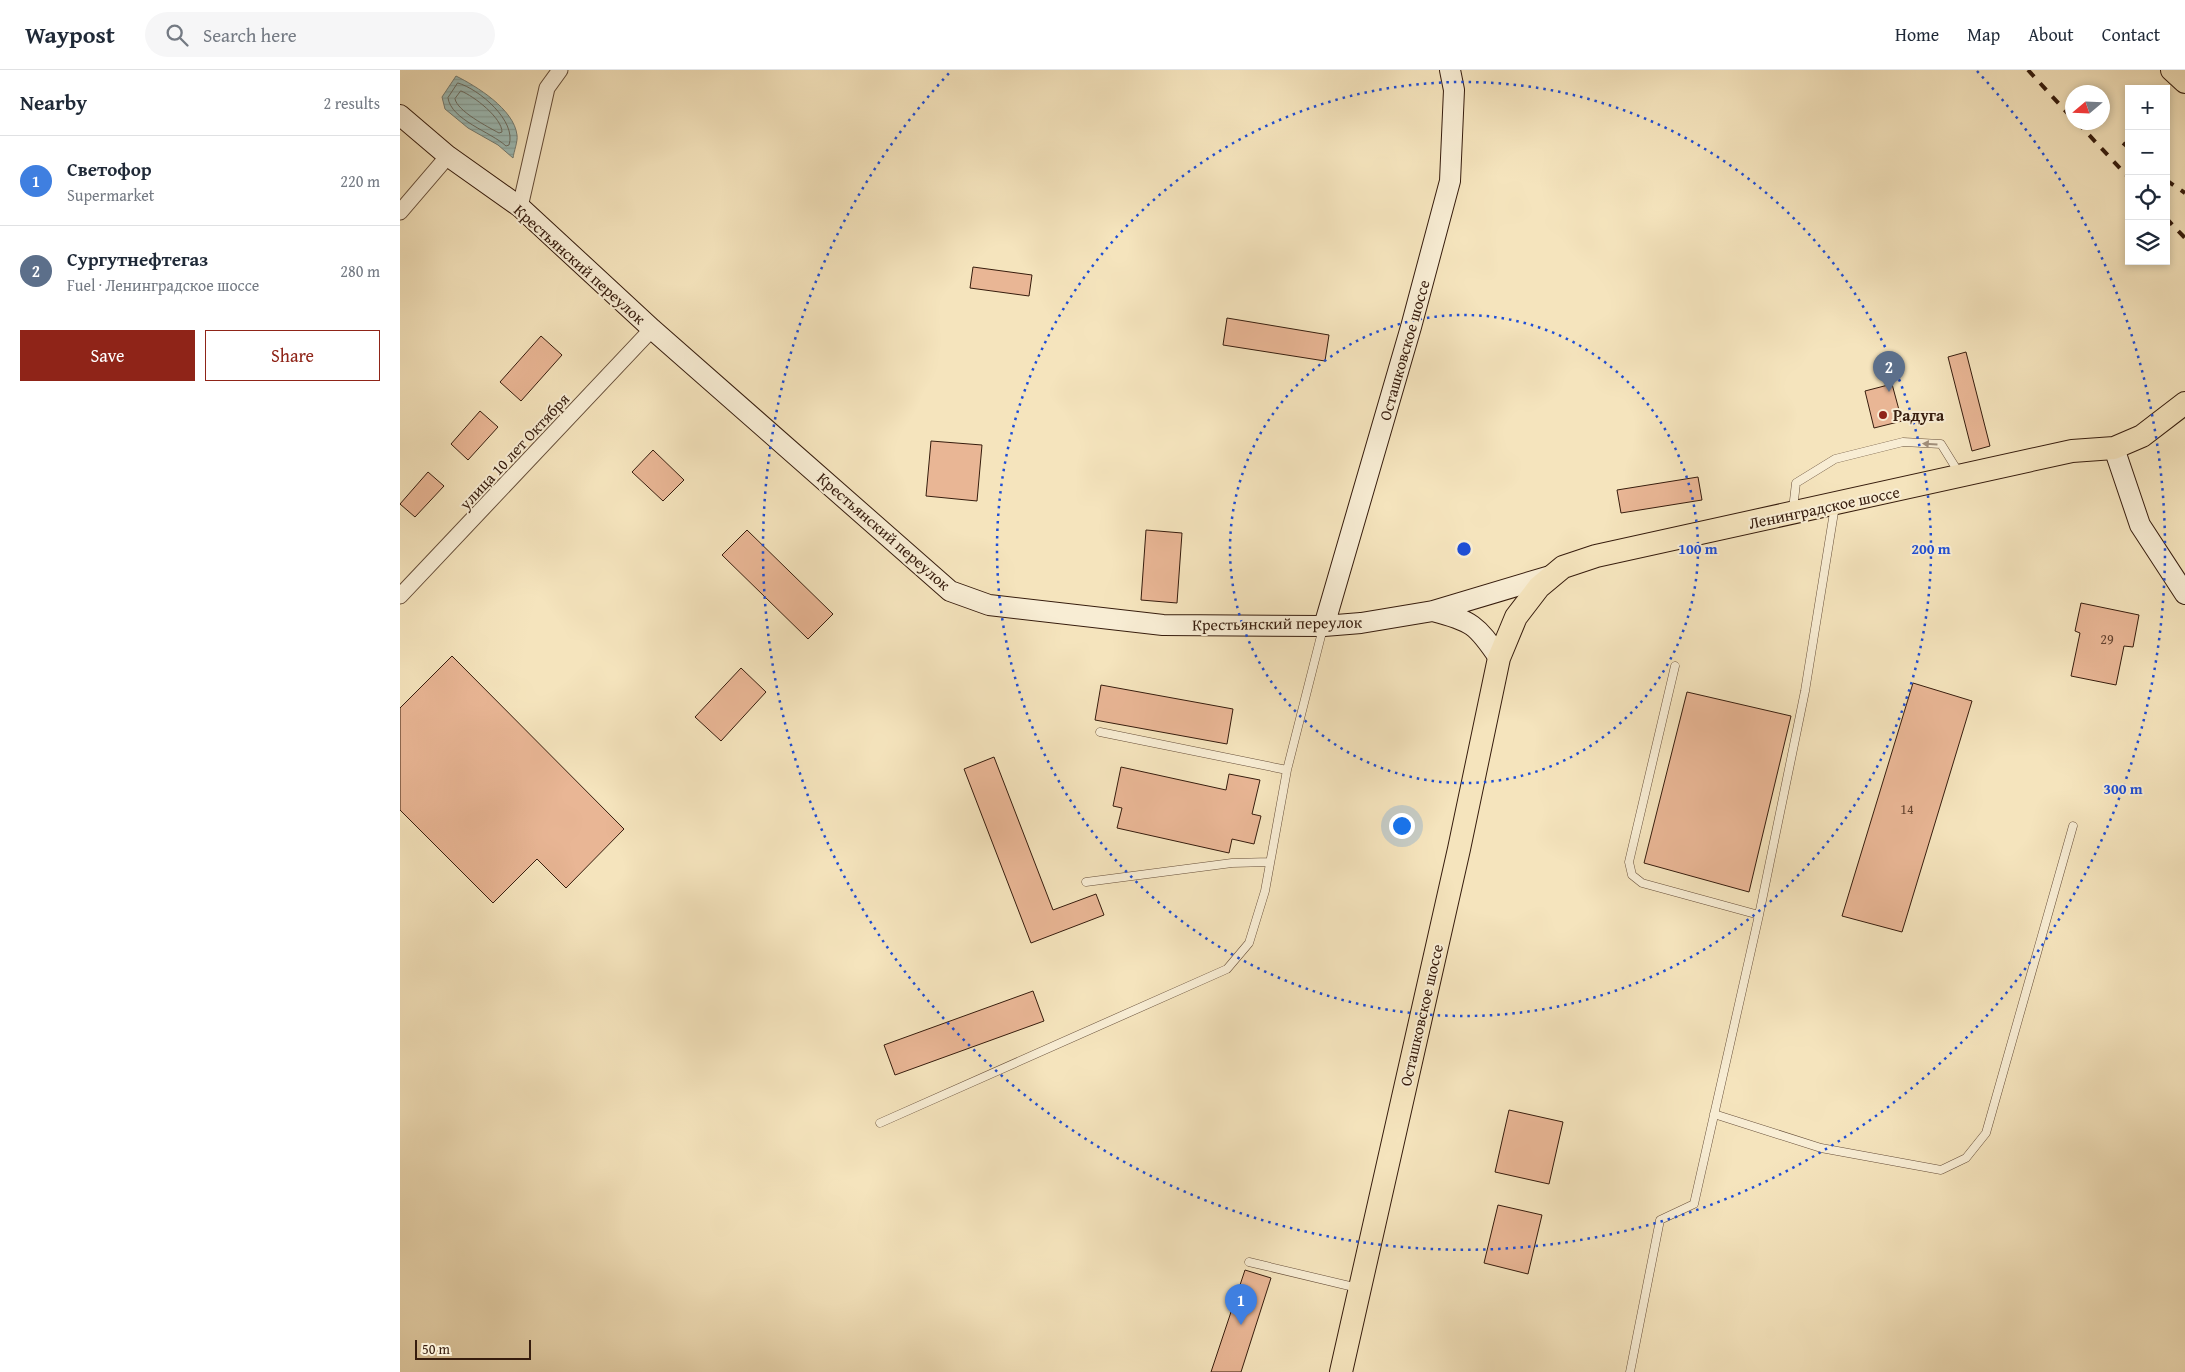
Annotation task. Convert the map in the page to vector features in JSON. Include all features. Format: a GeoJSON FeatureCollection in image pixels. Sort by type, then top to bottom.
{"type":"FeatureCollection","features":[{"type":"Feature","properties":{"kind":"main road"},"geometry":{"type":"LineString","coordinates":[[2172,70],[2185,82]]}},
{"type":"Feature","properties":{"kind":"main road","name":"Ленинградское шоссе"},"geometry":{"type":"LineString","coordinates":[[1499,658],[1516,617],[1527,600],[1550,576],[1563,567],[1596,556],[2072,451],[2114,448],[2142,436],[2185,404]]}},
{"type":"Feature","properties":{"kind":"main road","name":"Осташковское шоссе"},"geometry":{"type":"LineString","coordinates":[[1340,1372],[1457,859],[1499,658]]}},
{"type":"Feature","properties":{"kind":"street"},"geometry":{"type":"LineString","coordinates":[[520,207],[547,88],[560,70]]}},
{"type":"Feature","properties":{"kind":"street","name":"Осташковское шоссе"},"geometry":{"type":"LineString","coordinates":[[1324,626],[1408,336],[1450,181],[1454,90],[1450,70]]}},
{"type":"Feature","properties":{"kind":"street","name":"Крестьянский переулок"},"geometry":{"type":"LineString","coordinates":[[400,115],[448,156],[520,207],[652,329],[950,591],[989,605],[1163,625],[1324,626],[1433,611],[1550,576]]}},
{"type":"Feature","properties":{"kind":"street"},"geometry":{"type":"LineString","coordinates":[[400,212],[448,156]]}},
{"type":"Feature","properties":{"kind":"street","name":"улица 10 лет Октября"},"geometry":{"type":"LineString","coordinates":[[400,596],[652,329]]}},
{"type":"Feature","properties":{"kind":"street"},"geometry":{"type":"LineString","coordinates":[[2114,448],[2140,525],[2185,594]]}},
{"type":"Feature","properties":{"kind":"street"},"geometry":{"type":"LineString","coordinates":[[1433,611],[1459,617],[1480,630],[1499,658]]}},
{"type":"Feature","properties":{"kind":"lane"},"geometry":{"type":"LineString","coordinates":[[1792,514],[1796,483],[1835,459],[1903,442],[1941,444],[1961,477]]}},
{"type":"Feature","properties":{"kind":"lane"},"geometry":{"type":"LineString","coordinates":[[1630,1372],[1660,1220],[1694,1204],[1759,915],[1805,691],[1835,504]]}},
{"type":"Feature","properties":{"kind":"lane"},"geometry":{"type":"LineString","coordinates":[[880,1123],[1228,969],[1249,943],[1265,891],[1288,770],[1324,626]]}},
{"type":"Feature","properties":{"kind":"lane"},"geometry":{"type":"LineString","coordinates":[[1675,666],[1629,862],[1632,875],[1642,883],[1759,915]]}},
{"type":"Feature","properties":{"kind":"lane"},"geometry":{"type":"LineString","coordinates":[[1100,732],[1288,770]]}},
{"type":"Feature","properties":{"kind":"lane"},"geometry":{"type":"LineString","coordinates":[[1714,1114],[1820,1148],[1912,1166],[1941,1170],[1966,1158],[1986,1133],[2073,826]]}},
{"type":"Feature","properties":{"kind":"lane"},"geometry":{"type":"LineString","coordinates":[[1086,882],[1232,863],[1270,862]]}},
{"type":"Feature","properties":{"kind":"lane"},"geometry":{"type":"LineString","coordinates":[[1249,1262],[1360,1288]]}},
{"type":"Feature","properties":{"kind":"water"},"geometry":{"type":"Polygon","coordinates":[[[456,76],[483,92],[509,116],[517,135],[513,158],[498,145],[468,128],[445,109],[442,97],[456,76]]]}},
{"type":"Feature","properties":{"kind":"building"},"geometry":{"type":"Polygon","coordinates":[[[973,267],[1032,275],[1029,296],[970,288],[973,267]]]}},
{"type":"Feature","properties":{"kind":"building"},"geometry":{"type":"Polygon","coordinates":[[[1227,318],[1329,335],[1325,361],[1223,345],[1227,318]]]}},
{"type":"Feature","properties":{"kind":"building"},"geometry":{"type":"Polygon","coordinates":[[[541,336],[562,355],[521,401],[500,382],[541,336]]]}},
{"type":"Feature","properties":{"kind":"building"},"geometry":{"type":"Polygon","coordinates":[[[1966,352],[1990,446],[1972,451],[1948,357],[1966,352]]]}},
{"type":"Feature","properties":{"kind":"building"},"geometry":{"type":"Polygon","coordinates":[[[1892,384],[1902,421],[1874,428],[1865,391],[1892,384]]]}},
{"type":"Feature","properties":{"kind":"building"},"geometry":{"type":"Polygon","coordinates":[[[480,411],[498,427],[468,460],[451,444],[480,411]]]}},
{"type":"Feature","properties":{"kind":"building"},"geometry":{"type":"Polygon","coordinates":[[[931,441],[982,445],[977,501],[926,496],[931,441]]]}},
{"type":"Feature","properties":{"kind":"building"},"geometry":{"type":"Polygon","coordinates":[[[653,450],[684,480],[663,501],[632,472],[653,450]]]}},
{"type":"Feature","properties":{"kind":"building"},"geometry":{"type":"Polygon","coordinates":[[[428,472],[444,486],[415,517],[400,504],[428,472]]]}},
{"type":"Feature","properties":{"kind":"building"},"geometry":{"type":"Polygon","coordinates":[[[1698,477],[1702,500],[1621,513],[1617,490],[1698,477]]]}},
{"type":"Feature","properties":{"kind":"building"},"geometry":{"type":"Polygon","coordinates":[[[747,530],[833,614],[808,639],[722,555],[747,530]]]}},
{"type":"Feature","properties":{"kind":"building"},"geometry":{"type":"Polygon","coordinates":[[[1146,530],[1182,533],[1177,603],[1141,600],[1146,530]]]}},
{"type":"Feature","properties":{"kind":"building"},"geometry":{"type":"Polygon","coordinates":[[[2081,603],[2139,615],[2133,647],[2124,646],[2116,685],[2071,676],[2080,633],[2075,631],[2081,603]]]}},
{"type":"Feature","properties":{"kind":"building"},"geometry":{"type":"Polygon","coordinates":[[[452,656],[624,829],[566,888],[537,859],[493,903],[400,810],[400,708],[452,656]]]}},
{"type":"Feature","properties":{"kind":"building"},"geometry":{"type":"Polygon","coordinates":[[[741,668],[766,692],[721,741],[695,717],[741,668]]]}},
{"type":"Feature","properties":{"kind":"building"},"geometry":{"type":"Polygon","coordinates":[[[1913,683],[1972,701],[1902,932],[1842,916],[1913,683]]]}},
{"type":"Feature","properties":{"kind":"building"},"geometry":{"type":"Polygon","coordinates":[[[1101,685],[1233,709],[1227,744],[1095,720],[1101,685]]]}},
{"type":"Feature","properties":{"kind":"building"},"geometry":{"type":"Polygon","coordinates":[[[1687,692],[1791,716],[1749,892],[1644,863],[1687,692]]]}},
{"type":"Feature","properties":{"kind":"building"},"geometry":{"type":"Polygon","coordinates":[[[994,757],[1053,910],[1096,894],[1104,915],[1031,943],[964,769],[994,757]]]}},
{"type":"Feature","properties":{"kind":"building"},"geometry":{"type":"Polygon","coordinates":[[[1121,767],[1226,790],[1229,774],[1260,780],[1252,814],[1261,816],[1254,844],[1232,839],[1229,853],[1117,828],[1122,808],[1113,806],[1121,767]]]}},
{"type":"Feature","properties":{"kind":"building"},"geometry":{"type":"Polygon","coordinates":[[[1033,991],[1044,1021],[895,1075],[884,1045],[1033,991]]]}},
{"type":"Feature","properties":{"kind":"building"},"geometry":{"type":"Polygon","coordinates":[[[1509,1110],[1563,1122],[1549,1184],[1495,1172],[1509,1110]]]}},
{"type":"Feature","properties":{"kind":"building"},"geometry":{"type":"Polygon","coordinates":[[[1498,1205],[1542,1215],[1528,1274],[1484,1263],[1498,1205]]]}},
{"type":"Feature","properties":{"kind":"building"},"geometry":{"type":"Polygon","coordinates":[[[1245,1270],[1271,1278],[1241,1372],[1211,1372],[1245,1270]]]}},
{"type":"Feature","properties":{"kind":"railway"},"geometry":{"type":"LineString","coordinates":[[2028,70],[2065,110]]}},
{"type":"Feature","properties":{"kind":"railway"},"geometry":{"type":"LineString","coordinates":[[2084,130],[2126,175]]}},
{"type":"Feature","properties":{"kind":"railway"},"geometry":{"type":"LineString","coordinates":[[2170,183],[2185,193]]}},
{"type":"Feature","properties":{"kind":"railway"},"geometry":{"type":"LineString","coordinates":[[2168,220],[2185,238]]}},
{"type":"Feature","properties":{"kind":"place","name":"Сургутнефтегаз"},"geometry":{"type":"Point","coordinates":[1889,392]}},
{"type":"Feature","properties":{"kind":"place","name":"Радуга"},"geometry":{"type":"Point","coordinates":[1883,415]}},
{"type":"Feature","properties":{"kind":"place","name":"Светофор"},"geometry":{"type":"Point","coordinates":[1241,1325]}}]}
